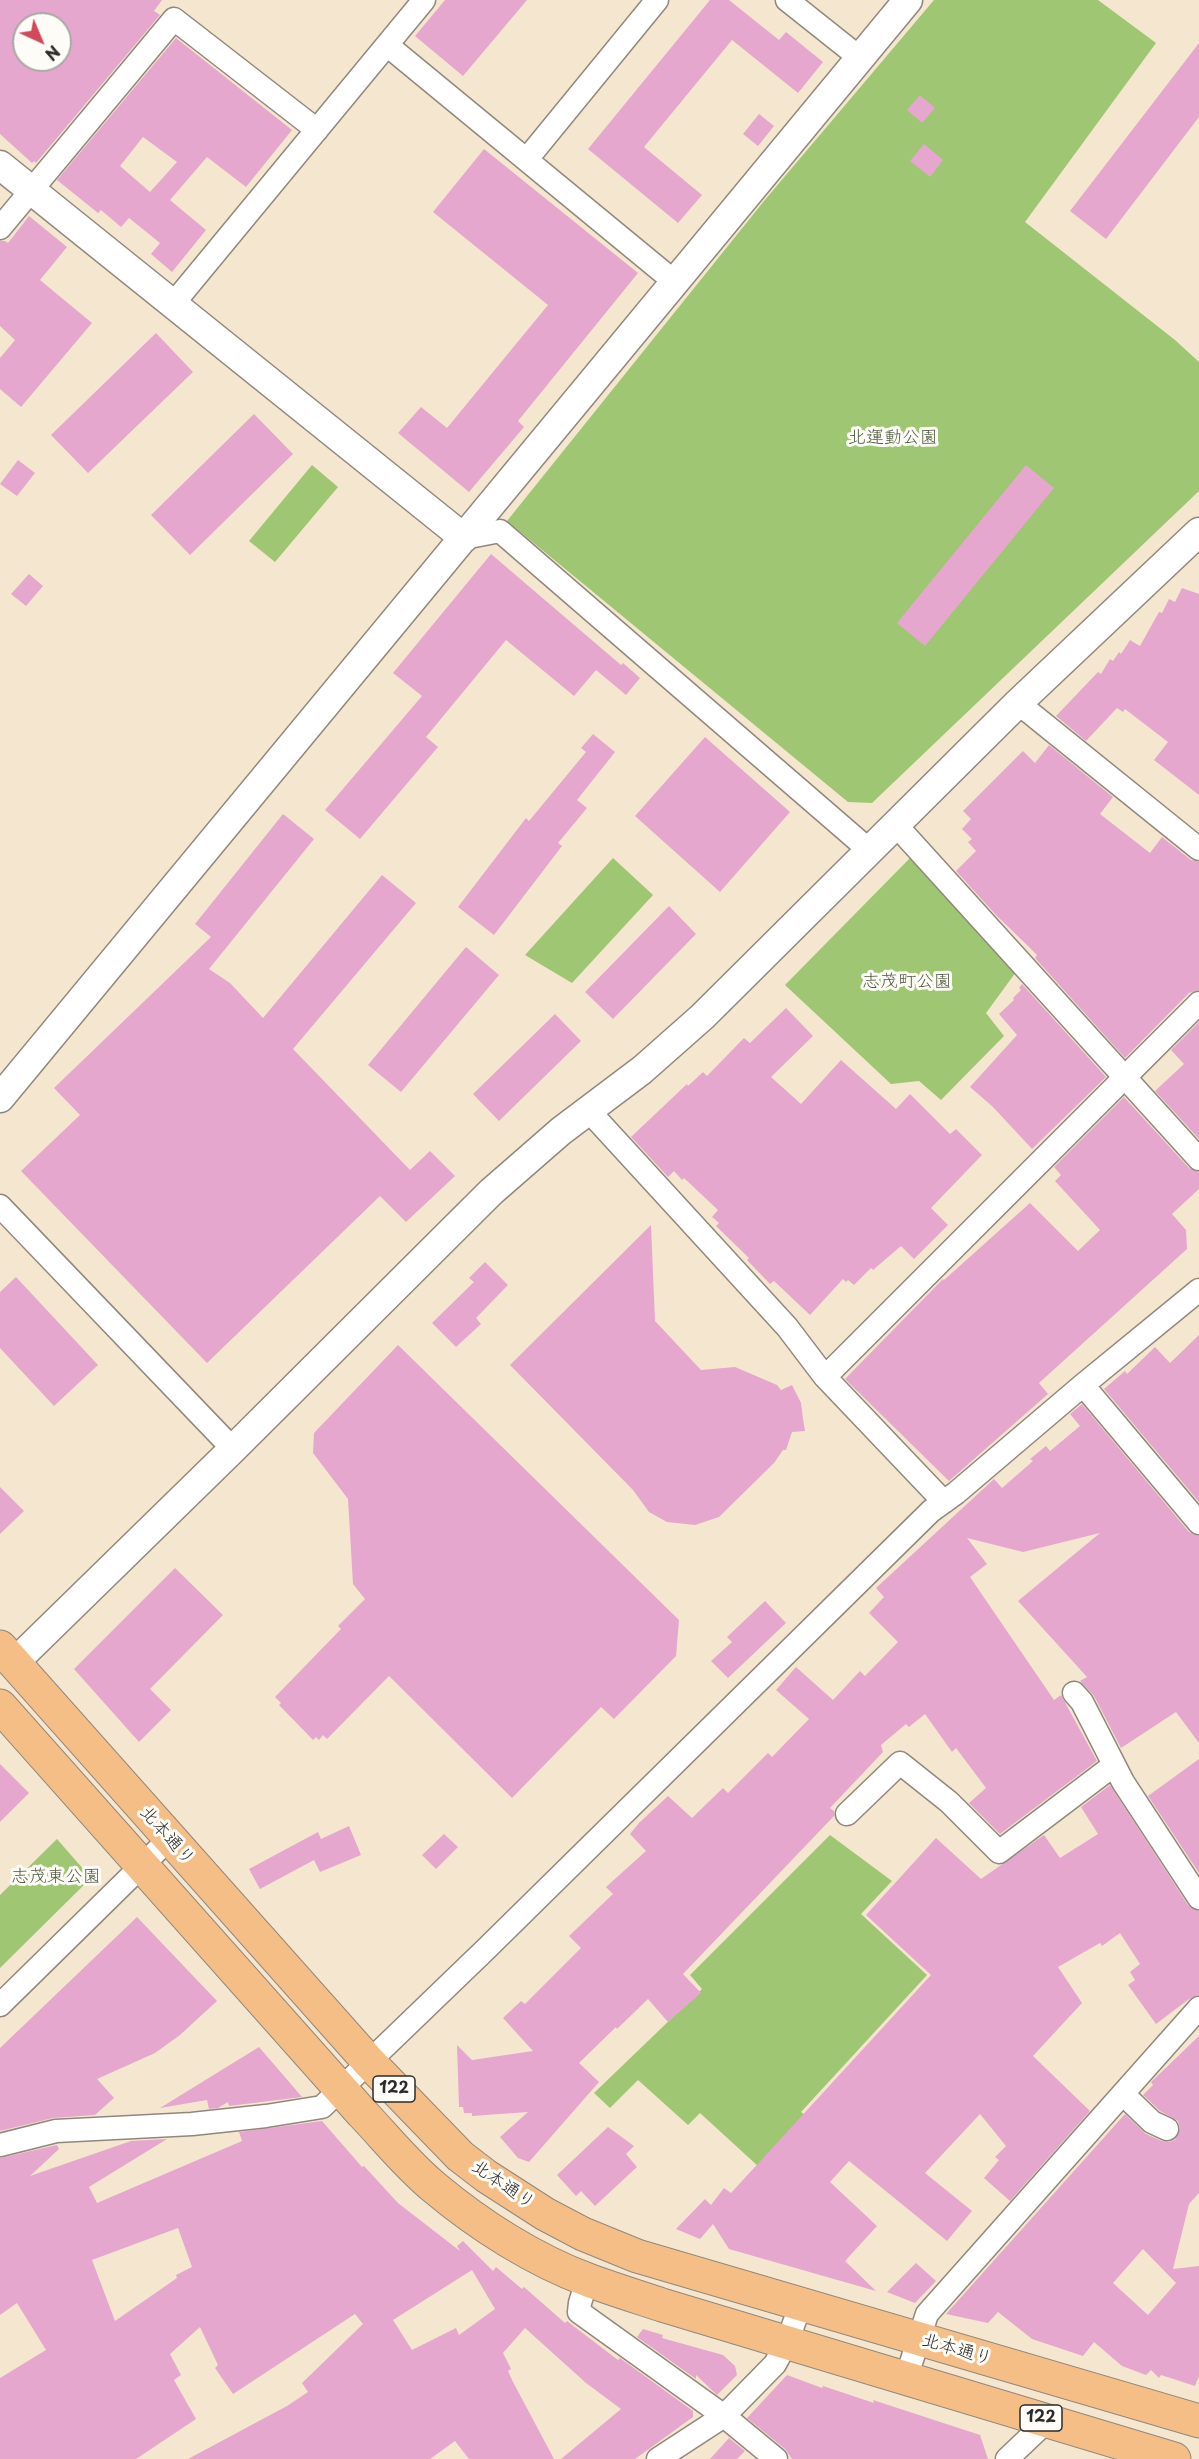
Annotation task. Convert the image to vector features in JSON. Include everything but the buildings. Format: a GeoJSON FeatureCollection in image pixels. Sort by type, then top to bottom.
{"type":"FeatureCollection","features":[{"type":"Feature","properties":{"kind":"highway","name":"北本通り"},"geometry":{"type":"LineString","coordinates":[[7,1655],[369,2062],[460,2156],[486,2176],[545,2214],[583,2234],[637,2256],[1199,2421]]}},
{"type":"Feature","properties":{"kind":"highway","name":"122"},"geometry":{"type":"LineString","coordinates":[[0,1706],[415,2169],[442,2194],[507,2238],[542,2259],[587,2280],[662,2305],[1174,2459]]}},
{"type":"Feature","properties":{"kind":"street"},"geometry":{"type":"LineString","coordinates":[[173,304],[424,0]]}},
{"type":"Feature","properties":{"kind":"street"},"geometry":{"type":"LineString","coordinates":[[527,159],[657,0]]}},
{"type":"Feature","properties":{"kind":"street"},"geometry":{"type":"LineString","coordinates":[[787,0],[860,58]]}},
{"type":"Feature","properties":{"kind":"street"},"geometry":{"type":"LineString","coordinates":[[0,1098],[908,0]]}},
{"type":"Feature","properties":{"kind":"street"},"geometry":{"type":"LineString","coordinates":[[0,228],[174,19],[317,130]]}},
{"type":"Feature","properties":{"kind":"street"},"geometry":{"type":"LineString","coordinates":[[387,45],[676,283]]}},
{"type":"Feature","properties":{"kind":"street"},"geometry":{"type":"LineString","coordinates":[[0,165],[464,538],[500,531],[869,850]]}},
{"type":"Feature","properties":{"kind":"street"},"geometry":{"type":"LineString","coordinates":[[7,1655],[233,1449],[491,1192],[561,1131],[642,1070],[702,1017],[1018,703],[1195,542]]}},
{"type":"Feature","properties":{"kind":"street"},"geometry":{"type":"LineString","coordinates":[[1018,703],[1199,849]]}},
{"type":"Feature","properties":{"kind":"street"},"geometry":{"type":"LineString","coordinates":[[895,824],[1199,1160]]}},
{"type":"Feature","properties":{"kind":"street"},"geometry":{"type":"LineString","coordinates":[[825,1377],[1199,1002]]}},
{"type":"Feature","properties":{"kind":"street"},"geometry":{"type":"LineString","coordinates":[[588,1110],[787,1327],[825,1377],[944,1502]]}},
{"type":"Feature","properties":{"kind":"street"},"geometry":{"type":"LineString","coordinates":[[0,1206],[233,1449]]}},
{"type":"Feature","properties":{"kind":"street"},"geometry":{"type":"LineString","coordinates":[[0,2145],[56,2132],[192,2124],[322,2107],[931,1511],[1199,1290]]}},
{"type":"Feature","properties":{"kind":"street"},"geometry":{"type":"LineString","coordinates":[[1083,1385],[1199,1523]]}},
{"type":"Feature","properties":{"kind":"street"},"geometry":{"type":"LineString","coordinates":[[1074,1693],[1082,1702],[1114,1765],[1199,1898]]}},
{"type":"Feature","properties":{"kind":"street"},"geometry":{"type":"LineString","coordinates":[[847,1814],[900,1763],[949,1802],[999,1852],[1114,1765]]}},
{"type":"Feature","properties":{"kind":"street"},"geometry":{"type":"LineString","coordinates":[[0,2005],[170,1838]]}},
{"type":"Feature","properties":{"kind":"street"},"geometry":{"type":"LineString","coordinates":[[906,2379],[927,2314],[1199,2008]]}},
{"type":"Feature","properties":{"kind":"street"},"geometry":{"type":"LineString","coordinates":[[1123,2094],[1152,2122],[1167,2129]]}},
{"type":"Feature","properties":{"kind":"street"},"geometry":{"type":"LineString","coordinates":[[587,2280],[579,2312],[724,2416],[776,2459]]}},
{"type":"Feature","properties":{"kind":"street"},"geometry":{"type":"LineString","coordinates":[[658,2459],[724,2416],[775,2364],[787,2342],[801,2304]]}},
{"type":"Feature","properties":{"kind":"street"},"geometry":{"type":"LineString","coordinates":[[1007,2459],[1047,2420]]}},
{"type":"Feature","properties":{"kind":"green space","name":"北運動公園"},"geometry":{"type":"Polygon","coordinates":[[[934,0],[1098,0],[1156,43],[1025,222],[1175,340],[1199,362],[1199,491],[872,803],[848,802],[507,521],[764,201],[934,0]]]}},
{"type":"Feature","properties":{"kind":"green space"},"geometry":{"type":"Polygon","coordinates":[[[312,465],[338,487],[275,562],[249,541],[312,465]]]}},
{"type":"Feature","properties":{"kind":"green space","name":"志茂町公園"},"geometry":{"type":"Polygon","coordinates":[[[913,855],[1016,972],[986,1013],[1004,1036],[941,1100],[919,1081],[891,1084],[785,985],[913,855]]]}},
{"type":"Feature","properties":{"kind":"green space"},"geometry":{"type":"Polygon","coordinates":[[[613,858],[653,895],[572,983],[525,955],[613,858]]]}},
{"type":"Feature","properties":{"kind":"green space"},"geometry":{"type":"Polygon","coordinates":[[[830,1835],[892,1881],[861,1914],[927,1975],[801,2112],[806,2116],[759,2167],[700,2113],[688,2125],[638,2080],[610,2108],[594,2093],[702,1989],[690,1975],[830,1835]]]}},
{"type":"Feature","properties":{"kind":"green space","name":"志茂東公園"},"geometry":{"type":"Polygon","coordinates":[[[57,1839],[91,1878],[0,1968],[0,1895],[57,1839]]]}}]}
